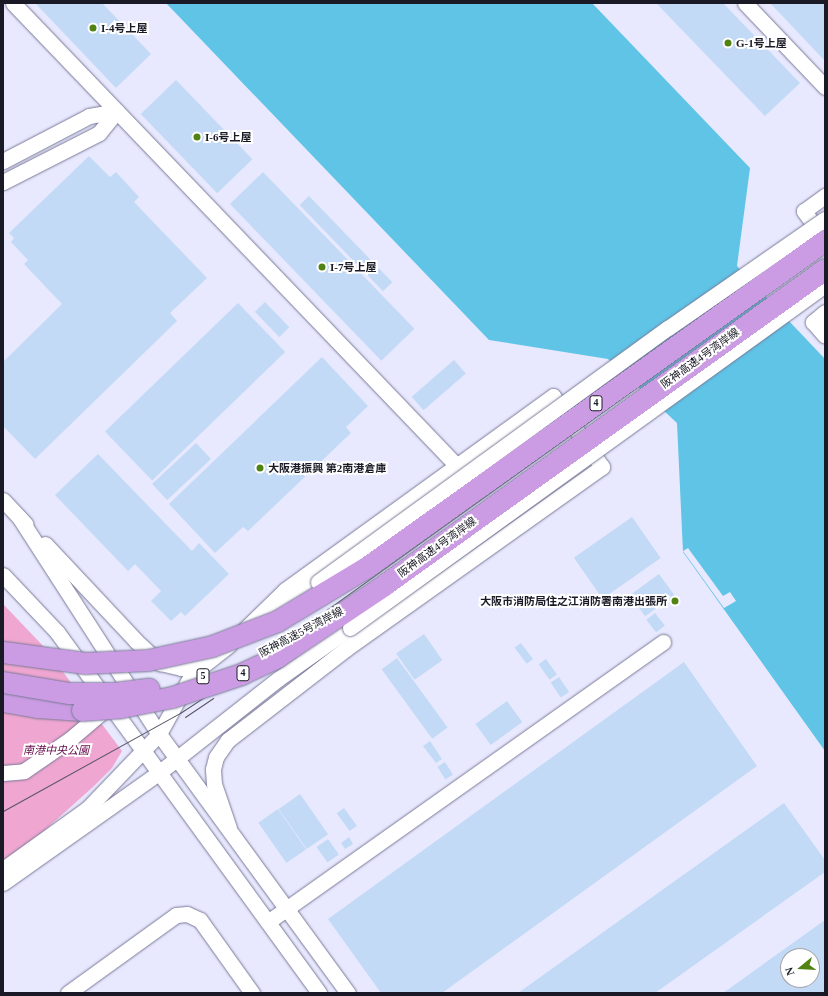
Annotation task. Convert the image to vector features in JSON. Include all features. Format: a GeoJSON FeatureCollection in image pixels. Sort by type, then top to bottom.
{"type":"FeatureCollection","features":[{"type":"Feature","properties":{"kind":"highway","name":"4"},"geometry":{"type":"LineString","coordinates":[[3,652],[60,661],[108,663],[181,654],[233,639],[277,621],[368,566],[825,240]]}},
{"type":"Feature","properties":{"kind":"highway","name":"阪神高速4号湾岸線"},"geometry":{"type":"LineString","coordinates":[[3,701],[58,709],[100,709],[136,705],[192,691],[241,674],[277,657],[384,585],[825,269]]}},
{"type":"Feature","properties":{"kind":"highway","name":"阪神高速5号湾岸線"},"geometry":{"type":"LineString","coordinates":[[3,662],[52,671],[104,673],[150,668],[192,658],[236,645],[281,624],[322,600],[368,566]]}},
{"type":"Feature","properties":{"kind":"highway","name":"阪神高速5号湾岸線"},"geometry":{"type":"LineString","coordinates":[[3,682],[46,690],[92,694],[140,690],[181,682],[223,669],[269,650],[384,585]]}},
{"type":"Feature","properties":{"kind":"street"},"geometry":{"type":"LineString","coordinates":[[13,3],[456,464]]}},
{"type":"Feature","properties":{"kind":"street"},"geometry":{"type":"LineString","coordinates":[[744,3],[825,87]]}},
{"type":"Feature","properties":{"kind":"street"},"geometry":{"type":"LineString","coordinates":[[3,161],[89,116],[117,111]]}},
{"type":"Feature","properties":{"kind":"street"},"geometry":{"type":"LineString","coordinates":[[3,182],[99,133],[117,111]]}},
{"type":"Feature","properties":{"kind":"street"},"geometry":{"type":"LineString","coordinates":[[825,196],[804,211],[825,240]]}},
{"type":"Feature","properties":{"kind":"street"},"geometry":{"type":"LineString","coordinates":[[3,870],[88,808],[145,750],[159,734],[192,674],[202,664],[318,582],[668,328],[825,219]]}},
{"type":"Feature","properties":{"kind":"street"},"geometry":{"type":"LineString","coordinates":[[3,883],[161,771],[278,679],[825,285]]}},
{"type":"Feature","properties":{"kind":"street"},"geometry":{"type":"LineString","coordinates":[[825,312],[813,322],[825,336]]}},
{"type":"Feature","properties":{"kind":"street"},"geometry":{"type":"LineString","coordinates":[[230,828],[214,784],[213,769],[216,757],[228,740],[347,648],[602,466],[553,396],[456,464],[285,590],[234,641]]}},
{"type":"Feature","properties":{"kind":"street"},"geometry":{"type":"LineString","coordinates":[[3,500],[150,654],[172,667],[202,664]]}},
{"type":"Feature","properties":{"kind":"street"},"geometry":{"type":"LineString","coordinates":[[19,517],[159,734],[230,828],[348,993]]}},
{"type":"Feature","properties":{"kind":"street"},"geometry":{"type":"LineString","coordinates":[[3,575],[57,632],[161,771],[319,993]]}},
{"type":"Feature","properties":{"kind":"street"},"geometry":{"type":"LineString","coordinates":[[269,921],[663,642]]}},
{"type":"Feature","properties":{"kind":"street"},"geometry":{"type":"LineString","coordinates":[[3,773],[24,771],[69,740],[101,713]]}},
{"type":"Feature","properties":{"kind":"street"},"geometry":{"type":"LineString","coordinates":[[68,993],[176,915],[187,914],[200,920],[252,993]]}},
{"type":"Feature","properties":{"kind":"green space","name":"南港中央公園"},"geometry":{"type":"Polygon","coordinates":[[[3,604],[46,649],[122,751],[112,768],[94,786],[44,831],[3,861],[3,604]]]}},
{"type":"Feature","properties":{"kind":"water"},"geometry":{"type":"Polygon","coordinates":[[[166,3],[592,3],[750,168],[737,266],[825,359],[825,751],[683,552],[677,423],[608,359],[489,340],[166,3]]]}},
{"type":"Feature","properties":{"kind":"pier"},"geometry":{"type":"Polygon","coordinates":[[[688,548],[723,596],[730,592],[736,601],[724,608],[683,551],[688,548]]]}},
{"type":"Feature","properties":{"kind":"building","name":"I-4号上屋"},"geometry":{"type":"Polygon","coordinates":[[[35,3],[102,3],[151,54],[116,88],[35,3]]]}},
{"type":"Feature","properties":{"kind":"building","name":"G-1号上屋"},"geometry":{"type":"Polygon","coordinates":[[[656,3],[723,3],[800,83],[765,116],[656,3]]]}},
{"type":"Feature","properties":{"kind":"building"},"geometry":{"type":"Polygon","coordinates":[[[770,3],[825,3],[825,61],[770,3]]]}},
{"type":"Feature","properties":{"kind":"building","name":"I-6号上屋"},"geometry":{"type":"Polygon","coordinates":[[[176,80],[252,159],[217,193],[141,114],[176,80]]]}},
{"type":"Feature","properties":{"kind":"building"},"geometry":{"type":"Polygon","coordinates":[[[89,156],[110,177],[116,172],[139,197],[134,202],[207,278],[170,313],[177,321],[35,459],[3,426],[3,362],[62,304],[24,264],[28,260],[11,242],[14,238],[9,233],[89,156]]]}},
{"type":"Feature","properties":{"kind":"building","name":"I-7号上屋"},"geometry":{"type":"Polygon","coordinates":[[[263,172],[414,329],[381,361],[230,204],[263,172]]]}},
{"type":"Feature","properties":{"kind":"building"},"geometry":{"type":"Polygon","coordinates":[[[309,196],[392,282],[383,291],[300,205],[309,196]]]}},
{"type":"Feature","properties":{"kind":"building"},"geometry":{"type":"Polygon","coordinates":[[[265,302],[289,327],[279,337],[255,312],[265,302]]]}},
{"type":"Feature","properties":{"kind":"building"},"geometry":{"type":"Polygon","coordinates":[[[238,303],[285,352],[152,480],[105,432],[238,303]]]}},
{"type":"Feature","properties":{"kind":"building","name":"大阪港振興 第2南港倉庫"},"geometry":{"type":"Polygon","coordinates":[[[322,357],[368,406],[346,427],[351,433],[248,531],[243,527],[215,553],[169,504],[322,357]]]}},
{"type":"Feature","properties":{"kind":"building"},"geometry":{"type":"Polygon","coordinates":[[[454,360],[466,374],[424,410],[412,397],[454,360]]]}},
{"type":"Feature","properties":{"kind":"building"},"geometry":{"type":"Polygon","coordinates":[[[196,443],[211,459],[167,500],[152,484],[196,443]]]}},
{"type":"Feature","properties":{"kind":"building"},"geometry":{"type":"Polygon","coordinates":[[[98,454],[192,551],[199,543],[229,574],[185,616],[181,612],[171,621],[151,601],[161,591],[135,564],[128,571],[55,495],[98,454]]]}},
{"type":"Feature","properties":{"kind":"building"},"geometry":{"type":"Polygon","coordinates":[[[632,517],[661,558],[603,599],[574,558],[632,517]]]}},
{"type":"Feature","properties":{"kind":"building"},"geometry":{"type":"Polygon","coordinates":[[[659,574],[674,595],[645,616],[630,595],[659,574]]]}},
{"type":"Feature","properties":{"kind":"building"},"geometry":{"type":"Polygon","coordinates":[[[655,613],[665,626],[656,632],[646,620],[655,613]]]}},
{"type":"Feature","properties":{"kind":"building"},"geometry":{"type":"Polygon","coordinates":[[[424,634],[442,660],[415,680],[396,654],[424,634]]]}},
{"type":"Feature","properties":{"kind":"building"},"geometry":{"type":"Polygon","coordinates":[[[521,643],[533,659],[527,664],[515,648],[521,643]]]}},
{"type":"Feature","properties":{"kind":"building"},"geometry":{"type":"Polygon","coordinates":[[[397,658],[448,728],[432,739],[382,669],[397,658]]]}},
{"type":"Feature","properties":{"kind":"building"},"geometry":{"type":"Polygon","coordinates":[[[546,659],[557,675],[550,680],[539,664],[546,659]]]}},
{"type":"Feature","properties":{"kind":"building"},"geometry":{"type":"Polygon","coordinates":[[[684,662],[757,766],[442,993],[381,993],[328,919],[684,662]]]}},
{"type":"Feature","properties":{"kind":"building"},"geometry":{"type":"Polygon","coordinates":[[[559,677],[569,692],[561,698],[551,683],[559,677]]]}},
{"type":"Feature","properties":{"kind":"building"},"geometry":{"type":"Polygon","coordinates":[[[507,701],[522,722],[491,745],[475,724],[507,701]]]}},
{"type":"Feature","properties":{"kind":"building"},"geometry":{"type":"Polygon","coordinates":[[[430,741],[442,759],[436,763],[423,746],[430,741]]]}},
{"type":"Feature","properties":{"kind":"building"},"geometry":{"type":"Polygon","coordinates":[[[445,762],[453,775],[445,779],[437,767],[445,762]]]}},
{"type":"Feature","properties":{"kind":"building"},"geometry":{"type":"Polygon","coordinates":[[[300,794],[328,834],[307,849],[279,809],[300,794]]]}},
{"type":"Feature","properties":{"kind":"building"},"geometry":{"type":"Polygon","coordinates":[[[784,803],[825,860],[825,872],[655,993],[518,993],[784,803]]]}},
{"type":"Feature","properties":{"kind":"building"},"geometry":{"type":"Polygon","coordinates":[[[344,808],[357,826],[350,831],[337,813],[344,808]]]}},
{"type":"Feature","properties":{"kind":"building"},"geometry":{"type":"Polygon","coordinates":[[[278,809],[306,849],[286,863],[258,823],[278,809]]]}},
{"type":"Feature","properties":{"kind":"building"},"geometry":{"type":"Polygon","coordinates":[[[349,837],[353,844],[345,849],[341,843],[349,837]]]}},
{"type":"Feature","properties":{"kind":"building"},"geometry":{"type":"Polygon","coordinates":[[[328,839],[339,855],[327,863],[317,847],[328,839]]]}},
{"type":"Feature","properties":{"kind":"building"},"geometry":{"type":"Polygon","coordinates":[[[825,920],[825,993],[723,993],[780,952],[780,988],[820,988],[820,948],[786,948],[825,920]]]}},
{"type":"Feature","properties":{"kind":"tram line"},"geometry":{"type":"LineString","coordinates":[[3,811],[180,713],[218,688],[825,252]]}},
{"type":"Feature","properties":{"kind":"tram line"},"geometry":{"type":"LineString","coordinates":[[476,511],[825,260]]}},
{"type":"Feature","properties":{"kind":"tram line"},"geometry":{"type":"LineString","coordinates":[[185,717],[213,698]]}},
{"type":"Feature","properties":{"kind":"place","name":"I-4号上屋"},"geometry":{"type":"Point","coordinates":[93,28]}},
{"type":"Feature","properties":{"kind":"place","name":"G-1号上屋"},"geometry":{"type":"Point","coordinates":[728,43]}},
{"type":"Feature","properties":{"kind":"place","name":"I-6号上屋"},"geometry":{"type":"Point","coordinates":[197,137]}},
{"type":"Feature","properties":{"kind":"place","name":"I-7号上屋"},"geometry":{"type":"Point","coordinates":[322,267]}},
{"type":"Feature","properties":{"kind":"place","name":"大阪港振興 第2南港倉庫"},"geometry":{"type":"Point","coordinates":[260,468]}},
{"type":"Feature","properties":{"kind":"place","name":"大阪市消防局住之江消防署南港出張所"},"geometry":{"type":"Point","coordinates":[675,601]}}]}
